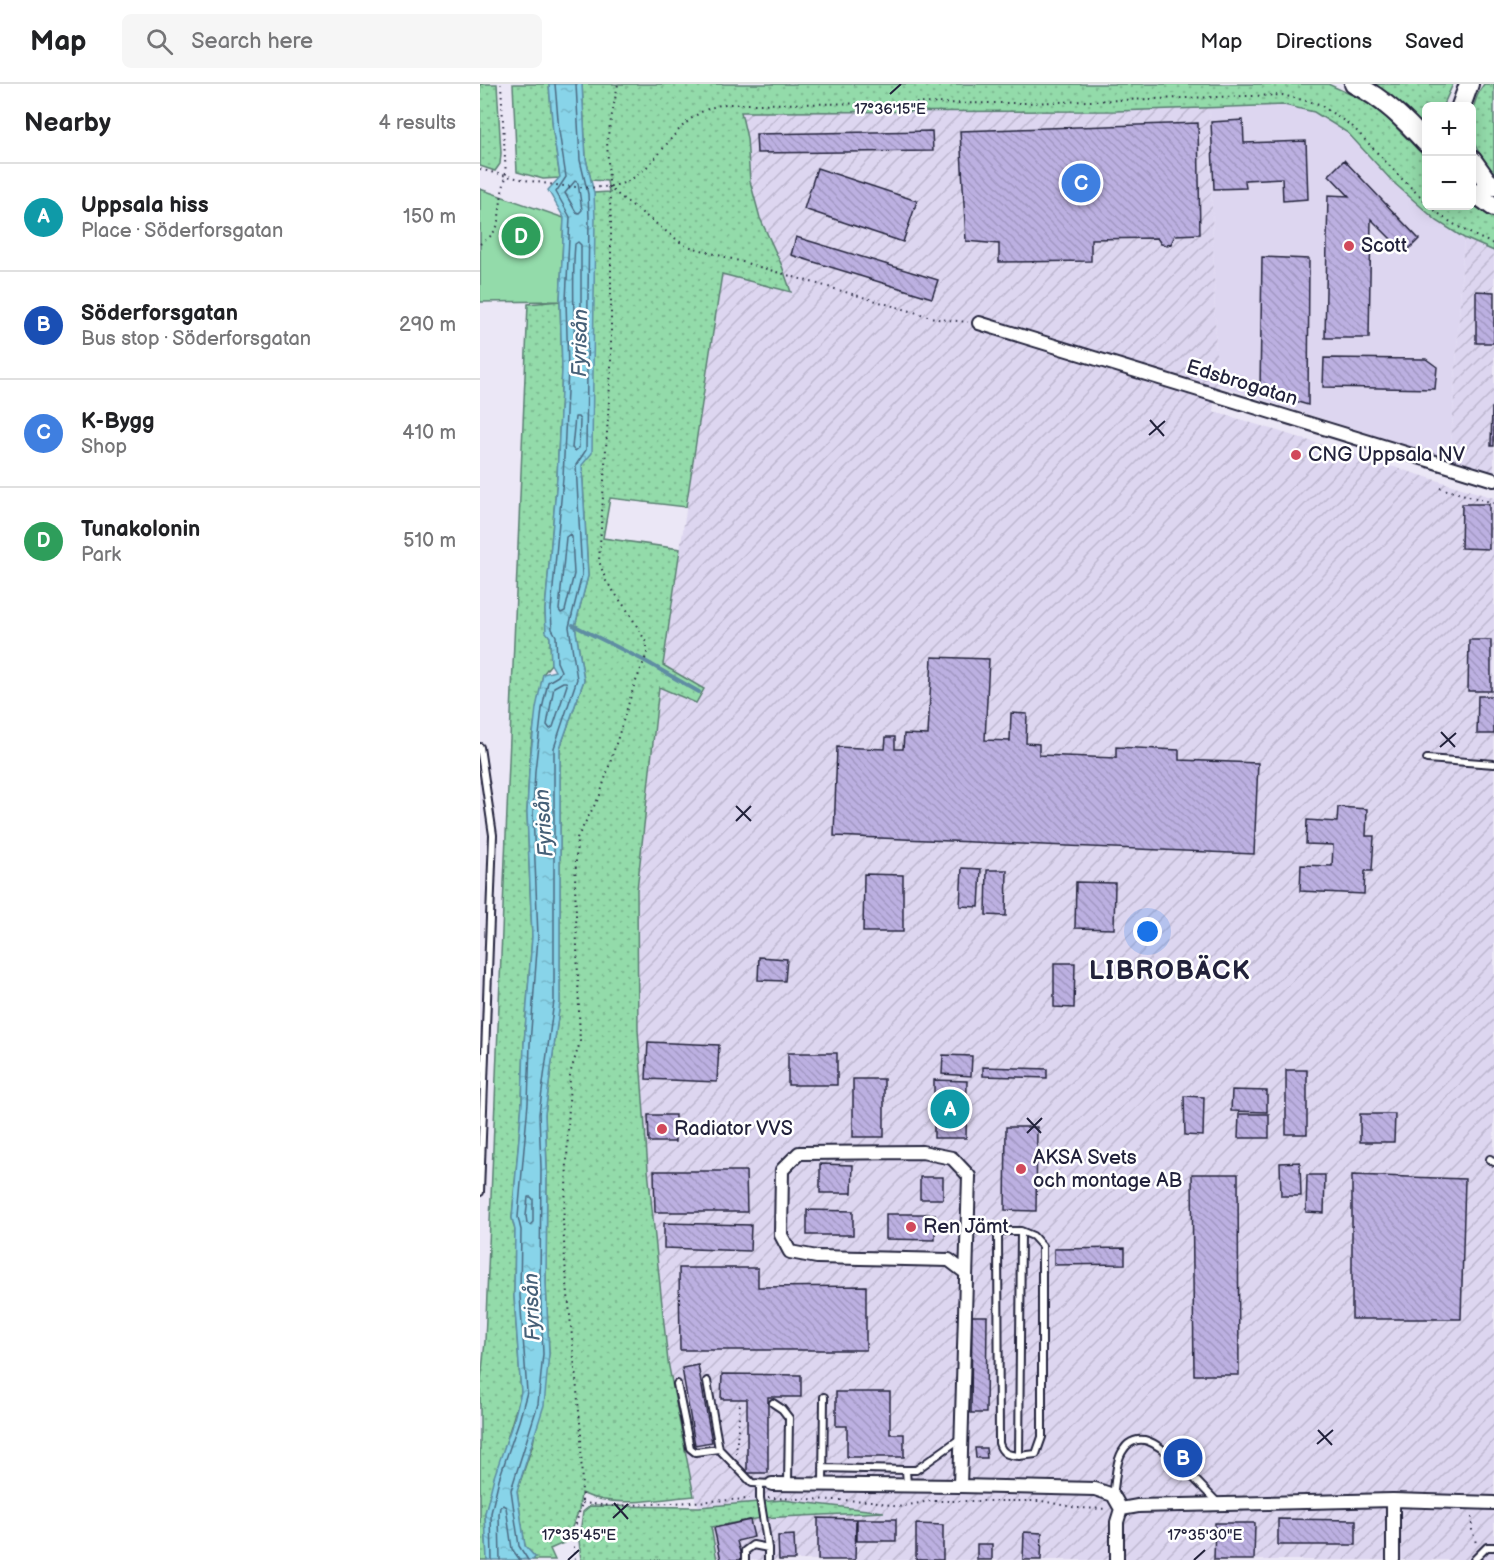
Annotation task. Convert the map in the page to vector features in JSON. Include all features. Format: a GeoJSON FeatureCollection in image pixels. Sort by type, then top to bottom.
{"type":"FeatureCollection","features":[{"type":"Feature","properties":{"kind":"main road"},"geometry":{"type":"LineString","coordinates":[[1354,84],[1391,108],[1422,138]]}},
{"type":"Feature","properties":{"kind":"main road"},"geometry":{"type":"LineString","coordinates":[[1462,102],[1469,84]]}},
{"type":"Feature","properties":{"kind":"main road"},"geometry":{"type":"LineString","coordinates":[[1476,166],[1487,181],[1494,186]]}},
{"type":"Feature","properties":{"kind":"main road"},"geometry":{"type":"LineString","coordinates":[[1476,194],[1494,207]]}},
{"type":"Feature","properties":{"kind":"street","name":"Edsbrogatan"},"geometry":{"type":"LineString","coordinates":[[979,323],[1494,480]]}},
{"type":"Feature","properties":{"kind":"street"},"geometry":{"type":"LineString","coordinates":[[960,1486],[969,1176],[952,1158],[922,1152],[799,1153],[782,1170],[781,1235],[790,1252],[817,1257],[949,1260],[966,1273]]}},
{"type":"Feature","properties":{"kind":"street"},"geometry":{"type":"LineString","coordinates":[[766,1484],[1095,1489],[1113,1495],[1121,1509],[1117,1522],[1117,1560]]}},
{"type":"Feature","properties":{"kind":"street"},"geometry":{"type":"LineString","coordinates":[[1121,1509],[1138,1506],[1393,1500],[1494,1503]]}},
{"type":"Feature","properties":{"kind":"street"},"geometry":{"type":"LineString","coordinates":[[1393,1500],[1393,1560]]}},
{"type":"Feature","properties":{"kind":"lane"},"geometry":{"type":"LineString","coordinates":[[480,747],[493,835],[480,1192]]}},
{"type":"Feature","properties":{"kind":"lane"},"geometry":{"type":"LineString","coordinates":[[1427,759],[1494,764]]}},
{"type":"Feature","properties":{"kind":"lane"},"geometry":{"type":"LineString","coordinates":[[967,1229],[1021,1231],[1034,1236],[1042,1246],[1042,1437],[1036,1454],[1008,1455],[1001,1451],[999,1443],[998,1231]]}},
{"type":"Feature","properties":{"kind":"lane"},"geometry":{"type":"LineString","coordinates":[[1018,1456],[1021,1231]]}},
{"type":"Feature","properties":{"kind":"lane"},"geometry":{"type":"LineString","coordinates":[[707,1381],[719,1449],[752,1483],[766,1484],[760,1498],[768,1560]]}},
{"type":"Feature","properties":{"kind":"lane"},"geometry":{"type":"LineString","coordinates":[[677,1384],[690,1448],[695,1452],[719,1449]]}},
{"type":"Feature","properties":{"kind":"lane"},"geometry":{"type":"LineString","coordinates":[[823,1485],[824,1397]]}},
{"type":"Feature","properties":{"kind":"lane"},"geometry":{"type":"LineString","coordinates":[[773,1403],[789,1418],[788,1485]]}},
{"type":"Feature","properties":{"kind":"lane"},"geometry":{"type":"LineString","coordinates":[[823,1468],[916,1470],[962,1437]]}},
{"type":"Feature","properties":{"kind":"lane"},"geometry":{"type":"LineString","coordinates":[[1113,1495],[1123,1450],[1130,1443],[1139,1439],[1149,1441],[1172,1458],[1219,1504]]}},
{"type":"Feature","properties":{"kind":"lane"},"geometry":{"type":"LineString","coordinates":[[906,1470],[907,1486]]}},
{"type":"Feature","properties":{"kind":"lane"},"geometry":{"type":"LineString","coordinates":[[745,1560],[745,1551],[753,1545],[768,1548]]}},
{"type":"Feature","properties":{"kind":"lane"},"geometry":{"type":"LineString","coordinates":[[1474,1560],[1487,1547],[1494,1547]]}},
{"type":"Feature","properties":{"kind":"path"},"geometry":{"type":"LineString","coordinates":[[480,244],[498,225],[506,177],[501,84]]}},
{"type":"Feature","properties":{"kind":"path"},"geometry":{"type":"LineString","coordinates":[[575,1560],[573,1534],[582,1503],[581,1433],[563,1220],[570,1074],[580,1042],[574,883],[577,838],[600,795],[646,654],[647,644],[630,614],[606,581],[599,561],[610,368],[611,222],[606,187],[607,140],[618,84]]}},
{"type":"Feature","properties":{"kind":"path"},"geometry":{"type":"LineString","coordinates":[[480,169],[546,185],[606,187],[628,181],[641,172],[695,114],[726,104],[1024,103],[1282,95],[1319,104],[1353,127],[1422,198]]}},
{"type":"Feature","properties":{"kind":"path"},"geometry":{"type":"LineString","coordinates":[[606,187],[684,245],[938,319],[979,323]]}},
{"type":"Feature","properties":{"kind":"path"},"geometry":{"type":"LineString","coordinates":[[1434,210],[1494,244]]}},
{"type":"Feature","properties":{"kind":"path"},"geometry":{"type":"LineString","coordinates":[[1440,488],[1494,503]]}},
{"type":"Feature","properties":{"kind":"path"},"geometry":{"type":"LineString","coordinates":[[737,1469],[740,1403]]}},
{"type":"Feature","properties":{"kind":"path"},"geometry":{"type":"LineString","coordinates":[[582,1503],[613,1506],[760,1498],[873,1501],[898,1507],[930,1502],[1042,1501],[1077,1508],[1121,1509]]}},
{"type":"Feature","properties":{"kind":"path"},"geometry":{"type":"LineString","coordinates":[[1472,1517],[1472,1530],[1480,1554]]}},
{"type":"Feature","properties":{"kind":"shaded area"},"geometry":{"type":"Polygon","coordinates":[[[1284,105],[1314,112],[1348,133],[1422,210],[1464,238],[1450,460],[1217,385],[1209,108],[1284,105]]]}},
{"type":"Feature","properties":{"kind":"shaded area","name":"LIBROBÄCK"},"geometry":{"type":"Polygon","coordinates":[[[1209,108],[1217,385],[1213,411],[1494,498],[1494,1560],[709,1560],[668,1363],[648,1170],[638,1030],[637,890],[661,675],[722,274],[790,291],[782,266],[760,218],[750,181],[747,138],[741,112],[1025,112],[1209,108]]]}},
{"type":"Feature","properties":{"kind":"shaded area"},"geometry":{"type":"Polygon","coordinates":[[[1464,238],[1494,251],[1494,475],[1450,460],[1464,238]]]}},
{"type":"Feature","properties":{"kind":"green space"},"geometry":{"type":"Polygon","coordinates":[[[480,84],[497,84],[501,153],[500,164],[495,171],[480,166],[480,84]]]}},
{"type":"Feature","properties":{"kind":"green space"},"geometry":{"type":"Polygon","coordinates":[[[513,84],[549,84],[560,178],[543,179],[517,172],[513,84]]]}},
{"type":"Feature","properties":{"kind":"green space"},"geometry":{"type":"Polygon","coordinates":[[[582,84],[1328,84],[1374,105],[1422,154],[1422,208],[1393,182],[1348,133],[1314,112],[1284,105],[1117,111],[741,112],[747,138],[750,181],[760,218],[791,292],[722,274],[686,507],[610,498],[603,538],[680,549],[663,665],[704,689],[696,703],[659,687],[637,890],[638,1030],[648,1170],[668,1362],[694,1496],[622,1502],[594,1498],[581,1493],[579,1510],[566,1542],[550,1549],[555,1560],[533,1560],[535,1557],[525,1546],[517,1491],[533,1444],[549,1354],[546,1283],[545,1114],[560,1002],[560,748],[584,680],[575,626],[588,576],[582,465],[594,285],[594,193],[609,192],[607,181],[591,180],[586,159],[582,84]]]}},
{"type":"Feature","properties":{"kind":"green space"},"geometry":{"type":"Polygon","coordinates":[[[1371,84],[1453,84],[1445,102],[1422,102],[1422,131],[1371,84]]]}},
{"type":"Feature","properties":{"kind":"green space"},"geometry":{"type":"Polygon","coordinates":[[[1484,84],[1494,84],[1494,175],[1476,147],[1475,102],[1484,84]]]}},
{"type":"Feature","properties":{"kind":"green space"},"geometry":{"type":"Polygon","coordinates":[[[480,189],[564,218],[560,301],[480,302],[480,189]]]}},
{"type":"Feature","properties":{"kind":"green space"},"geometry":{"type":"Polygon","coordinates":[[[1476,207],[1494,218],[1494,251],[1464,238],[1425,210],[1476,210],[1476,207]]]}},
{"type":"Feature","properties":{"kind":"green space"},"geometry":{"type":"Polygon","coordinates":[[[560,301],[562,369],[557,478],[545,610],[546,631],[550,637],[551,664],[543,674],[529,771],[527,812],[532,937],[522,1103],[512,1218],[515,1230],[514,1296],[521,1392],[485,1513],[487,1560],[480,1560],[480,1389],[485,1342],[528,304],[560,301]]]}},
{"type":"Feature","properties":{"kind":"green space"},"geometry":{"type":"Polygon","coordinates":[[[783,1500],[884,1512],[761,1518],[711,1527],[717,1560],[581,1560],[579,1540],[583,1512],[590,1506],[699,1507],[783,1500]]]}},
{"type":"Feature","properties":{"kind":"water","name":"Fyrisån"},"geometry":{"type":"Polygon","coordinates":[[[549,84],[582,84],[586,159],[594,193],[592,453],[582,465],[588,576],[575,626],[584,680],[560,748],[560,1002],[545,1114],[546,1283],[549,1354],[544,1405],[517,1491],[525,1546],[535,1557],[533,1560],[487,1560],[485,1513],[521,1392],[514,1296],[515,1230],[512,1218],[522,1103],[532,937],[527,812],[536,708],[543,674],[555,671],[551,664],[550,637],[546,632],[545,610],[557,478],[562,369],[560,301],[564,218],[548,190],[560,177],[549,84]]]}},
{"type":"Feature","properties":{"kind":"building"},"geometry":{"type":"Polygon","coordinates":[[[1243,120],[1244,143],[1306,141],[1308,199],[1283,201],[1282,178],[1245,180],[1246,188],[1214,189],[1211,122],[1243,120]]]}},
{"type":"Feature","properties":{"kind":"building"},"geometry":{"type":"Polygon","coordinates":[[[1198,123],[1200,234],[1175,235],[1171,244],[1167,245],[1161,244],[1157,238],[1091,239],[1091,261],[999,262],[999,244],[966,241],[960,131],[1198,123]]]}},
{"type":"Feature","properties":{"kind":"building"},"geometry":{"type":"Polygon","coordinates":[[[932,131],[933,151],[757,153],[756,134],[932,131]]]}},
{"type":"Feature","properties":{"kind":"building","name":"Scott"},"geometry":{"type":"Polygon","coordinates":[[[1344,160],[1419,239],[1405,253],[1371,219],[1369,338],[1325,338],[1328,195],[1349,196],[1329,175],[1344,160]]]}},
{"type":"Feature","properties":{"kind":"building"},"geometry":{"type":"Polygon","coordinates":[[[817,168],[917,201],[903,242],[804,209],[817,168]]]}},
{"type":"Feature","properties":{"kind":"building"},"geometry":{"type":"Polygon","coordinates":[[[796,237],[938,280],[932,298],[791,255],[796,237]]]}},
{"type":"Feature","properties":{"kind":"building"},"geometry":{"type":"Polygon","coordinates":[[[1262,257],[1309,259],[1308,405],[1260,391],[1262,257]]]}},
{"type":"Feature","properties":{"kind":"building"},"geometry":{"type":"Polygon","coordinates":[[[1476,291],[1494,292],[1494,343],[1476,343],[1476,291]]]}},
{"type":"Feature","properties":{"kind":"building"},"geometry":{"type":"Polygon","coordinates":[[[1324,358],[1426,359],[1437,367],[1435,389],[1323,387],[1324,358]]]}},
{"type":"Feature","properties":{"kind":"building"},"geometry":{"type":"Polygon","coordinates":[[[1492,408],[1494,408],[1494,446],[1491,446],[1492,408]]]}},
{"type":"Feature","properties":{"kind":"building"},"geometry":{"type":"Polygon","coordinates":[[[1462,504],[1489,504],[1489,549],[1461,548],[1462,504]]]}},
{"type":"Feature","properties":{"kind":"building"},"geometry":{"type":"Polygon","coordinates":[[[1469,640],[1491,640],[1491,691],[1468,691],[1469,640]]]}},
{"type":"Feature","properties":{"kind":"building"},"geometry":{"type":"Polygon","coordinates":[[[932,657],[989,659],[985,740],[1010,741],[1011,713],[1027,714],[1026,743],[1039,744],[1039,755],[1116,758],[1116,747],[1179,750],[1179,760],[1258,763],[1254,854],[834,836],[837,747],[885,749],[886,737],[895,737],[895,749],[903,749],[904,734],[928,735],[932,657]]]}},
{"type":"Feature","properties":{"kind":"building"},"geometry":{"type":"Polygon","coordinates":[[[1478,696],[1494,696],[1494,734],[1477,734],[1478,696]]]}},
{"type":"Feature","properties":{"kind":"building"},"geometry":{"type":"Polygon","coordinates":[[[1338,807],[1367,809],[1366,836],[1374,836],[1372,871],[1365,871],[1364,894],[1300,891],[1301,865],[1332,866],[1333,845],[1306,844],[1307,820],[1337,822],[1338,807]]]}},
{"type":"Feature","properties":{"kind":"building"},"geometry":{"type":"Polygon","coordinates":[[[962,868],[981,869],[979,907],[960,906],[962,868]]]}},
{"type":"Feature","properties":{"kind":"building"},"geometry":{"type":"Polygon","coordinates":[[[987,870],[1007,870],[1006,916],[986,915],[987,870]]]}},
{"type":"Feature","properties":{"kind":"building"},"geometry":{"type":"Polygon","coordinates":[[[864,874],[903,875],[903,932],[863,932],[864,874]]]}},
{"type":"Feature","properties":{"kind":"building"},"geometry":{"type":"Polygon","coordinates":[[[1076,882],[1115,883],[1114,929],[1075,928],[1076,882]]]}},
{"type":"Feature","properties":{"kind":"building"},"geometry":{"type":"Polygon","coordinates":[[[759,957],[787,959],[785,981],[758,980],[759,957]]]}},
{"type":"Feature","properties":{"kind":"building"},"geometry":{"type":"Polygon","coordinates":[[[1054,963],[1075,963],[1074,1008],[1054,1007],[1054,963]]]}},
{"type":"Feature","properties":{"kind":"building"},"geometry":{"type":"Polygon","coordinates":[[[648,1042],[719,1045],[717,1082],[646,1079],[648,1042]]]}},
{"type":"Feature","properties":{"kind":"building"},"geometry":{"type":"Polygon","coordinates":[[[788,1053],[837,1053],[837,1085],[788,1085],[788,1053]]]}},
{"type":"Feature","properties":{"kind":"building"},"geometry":{"type":"Polygon","coordinates":[[[943,1055],[972,1056],[971,1076],[942,1074],[943,1055]]]}},
{"type":"Feature","properties":{"kind":"building"},"geometry":{"type":"Polygon","coordinates":[[[983,1067],[1047,1069],[1047,1078],[983,1076],[983,1067]]]}},
{"type":"Feature","properties":{"kind":"building"},"geometry":{"type":"Polygon","coordinates":[[[1286,1070],[1307,1070],[1307,1134],[1286,1134],[1286,1070]]]}},
{"type":"Feature","properties":{"kind":"building"},"geometry":{"type":"Polygon","coordinates":[[[853,1079],[884,1079],[884,1137],[853,1137],[853,1079]]]}},
{"type":"Feature","properties":{"kind":"building"},"geometry":{"type":"Polygon","coordinates":[[[934,1080],[967,1081],[966,1138],[934,1138],[934,1080]]]}},
{"type":"Feature","properties":{"kind":"building"},"geometry":{"type":"Polygon","coordinates":[[[1232,1090],[1267,1091],[1267,1112],[1231,1111],[1232,1090]]]}},
{"type":"Feature","properties":{"kind":"building"},"geometry":{"type":"Polygon","coordinates":[[[1184,1096],[1204,1097],[1203,1136],[1185,1135],[1184,1096]]]}},
{"type":"Feature","properties":{"kind":"building"},"geometry":{"type":"Polygon","coordinates":[[[1239,1114],[1269,1114],[1269,1138],[1238,1138],[1239,1114]]]}},
{"type":"Feature","properties":{"kind":"building"},"geometry":{"type":"Polygon","coordinates":[[[1360,1114],[1395,1114],[1394,1142],[1360,1142],[1360,1114]]]}},
{"type":"Feature","properties":{"kind":"building","name":"Radiator VVS"},"geometry":{"type":"Polygon","coordinates":[[[648,1115],[675,1115],[675,1142],[649,1142],[648,1115]]]}},
{"type":"Feature","properties":{"kind":"building","name":"AKSA Svets och montage AB"},"geometry":{"type":"Polygon","coordinates":[[[1006,1127],[1037,1127],[1036,1211],[1005,1210],[1006,1127]]]}},
{"type":"Feature","properties":{"kind":"building"},"geometry":{"type":"Polygon","coordinates":[[[1300,1162],[1301,1196],[1281,1196],[1280,1163],[1300,1162]]]}},
{"type":"Feature","properties":{"kind":"building"},"geometry":{"type":"Polygon","coordinates":[[[820,1164],[853,1165],[852,1193],[820,1193],[820,1164]]]}},
{"type":"Feature","properties":{"kind":"building"},"geometry":{"type":"Polygon","coordinates":[[[654,1171],[746,1171],[747,1212],[655,1212],[654,1171]]]}},
{"type":"Feature","properties":{"kind":"building"},"geometry":{"type":"Polygon","coordinates":[[[1192,1174],[1238,1174],[1239,1375],[1194,1375],[1192,1174]]]}},
{"type":"Feature","properties":{"kind":"building"},"geometry":{"type":"Polygon","coordinates":[[[1307,1175],[1325,1175],[1324,1213],[1306,1212],[1307,1175]]]}},
{"type":"Feature","properties":{"kind":"building"},"geometry":{"type":"Polygon","coordinates":[[[1352,1175],[1465,1179],[1461,1319],[1352,1319],[1352,1175]]]}},
{"type":"Feature","properties":{"kind":"building"},"geometry":{"type":"Polygon","coordinates":[[[920,1177],[943,1177],[943,1199],[920,1199],[920,1177]]]}},
{"type":"Feature","properties":{"kind":"building"},"geometry":{"type":"Polygon","coordinates":[[[807,1210],[853,1211],[853,1235],[807,1235],[807,1210]]]}},
{"type":"Feature","properties":{"kind":"building","name":"Ren Jämt"},"geometry":{"type":"Polygon","coordinates":[[[886,1214],[935,1214],[935,1240],[886,1239],[886,1214]]]}},
{"type":"Feature","properties":{"kind":"building"},"geometry":{"type":"Polygon","coordinates":[[[664,1223],[751,1225],[750,1251],[664,1248],[664,1223]]]}},
{"type":"Feature","properties":{"kind":"building"},"geometry":{"type":"Polygon","coordinates":[[[1125,1248],[1125,1264],[1054,1265],[1054,1249],[1125,1248]]]}},
{"type":"Feature","properties":{"kind":"building"},"geometry":{"type":"Polygon","coordinates":[[[679,1268],[758,1268],[758,1287],[866,1286],[866,1350],[680,1350],[679,1268]]]}},
{"type":"Feature","properties":{"kind":"building"},"geometry":{"type":"Polygon","coordinates":[[[972,1316],[987,1316],[986,1413],[971,1413],[972,1316]]]}},
{"type":"Feature","properties":{"kind":"building"},"geometry":{"type":"Polygon","coordinates":[[[698,1365],[712,1442],[695,1445],[682,1368],[698,1365]]]}},
{"type":"Feature","properties":{"kind":"building"},"geometry":{"type":"Polygon","coordinates":[[[722,1374],[801,1375],[801,1397],[768,1397],[768,1473],[747,1473],[747,1399],[721,1399],[722,1374]]]}},
{"type":"Feature","properties":{"kind":"building"},"geometry":{"type":"Polygon","coordinates":[[[836,1392],[890,1392],[890,1434],[904,1434],[904,1457],[847,1457],[847,1426],[836,1426],[836,1392]]]}},
{"type":"Feature","properties":{"kind":"building"},"geometry":{"type":"Polygon","coordinates":[[[975,1448],[986,1448],[987,1458],[976,1458],[975,1448]]]}},
{"type":"Feature","properties":{"kind":"building"},"geometry":{"type":"Polygon","coordinates":[[[818,1518],[856,1519],[855,1560],[818,1560],[818,1518]]]}},
{"type":"Feature","properties":{"kind":"building"},"geometry":{"type":"Polygon","coordinates":[[[857,1519],[896,1519],[896,1541],[857,1541],[857,1519]]]}},
{"type":"Feature","properties":{"kind":"building"},"geometry":{"type":"Polygon","coordinates":[[[1278,1519],[1356,1520],[1356,1545],[1278,1545],[1278,1519]]]}},
{"type":"Feature","properties":{"kind":"building"},"geometry":{"type":"Polygon","coordinates":[[[750,1520],[754,1537],[737,1541],[742,1560],[721,1560],[714,1528],[750,1520]]]}},
{"type":"Feature","properties":{"kind":"building"},"geometry":{"type":"Polygon","coordinates":[[[1215,1523],[1255,1523],[1254,1560],[1214,1560],[1215,1523]]]}},
{"type":"Feature","properties":{"kind":"building"},"geometry":{"type":"Polygon","coordinates":[[[916,1524],[943,1525],[943,1560],[916,1560],[916,1524]]]}},
{"type":"Feature","properties":{"kind":"building"},"geometry":{"type":"Polygon","coordinates":[[[1024,1532],[1042,1533],[1041,1560],[1023,1560],[1024,1532]]]}},
{"type":"Feature","properties":{"kind":"building"},"geometry":{"type":"Polygon","coordinates":[[[794,1535],[795,1560],[779,1560],[778,1536],[794,1535]]]}},
{"type":"Feature","properties":{"kind":"building"},"geometry":{"type":"Polygon","coordinates":[[[977,1544],[992,1544],[992,1560],[977,1560],[977,1544]]]}},
{"type":"Feature","properties":{"kind":"waterway"},"geometry":{"type":"LineString","coordinates":[[573,625],[645,661],[699,692]]}},
{"type":"Feature","properties":{"kind":"place","name":"K-Bygg"},"geometry":{"type":"Point","coordinates":[1081,183]}},
{"type":"Feature","properties":{"kind":"place","name":"Tunakolonin"},"geometry":{"type":"Point","coordinates":[521,236]}},
{"type":"Feature","properties":{"kind":"place","name":"Scott"},"geometry":{"type":"Point","coordinates":[1349,246]}},
{"type":"Feature","properties":{"kind":"place","name":"CNG Uppsala NV"},"geometry":{"type":"Point","coordinates":[1296,455]}},
{"type":"Feature","properties":{"kind":"place","name":"Uppsala hiss"},"geometry":{"type":"Point","coordinates":[950,1109]}},
{"type":"Feature","properties":{"kind":"place","name":"Radiator VVS"},"geometry":{"type":"Point","coordinates":[662,1129]}},
{"type":"Feature","properties":{"kind":"place","name":"AKSA Svets och montage AB"},"geometry":{"type":"Point","coordinates":[1021,1169]}},
{"type":"Feature","properties":{"kind":"place","name":"Ren Jämt"},"geometry":{"type":"Point","coordinates":[911,1227]}},
{"type":"Feature","properties":{"kind":"place","name":"Söderforsgatan"},"geometry":{"type":"Point","coordinates":[1183,1458]}},
{"type":"Feature","properties":{"kind":"district","name":"LIBROBÄCK"},"geometry":{"type":"Point","coordinates":[1170,971]}}]}
